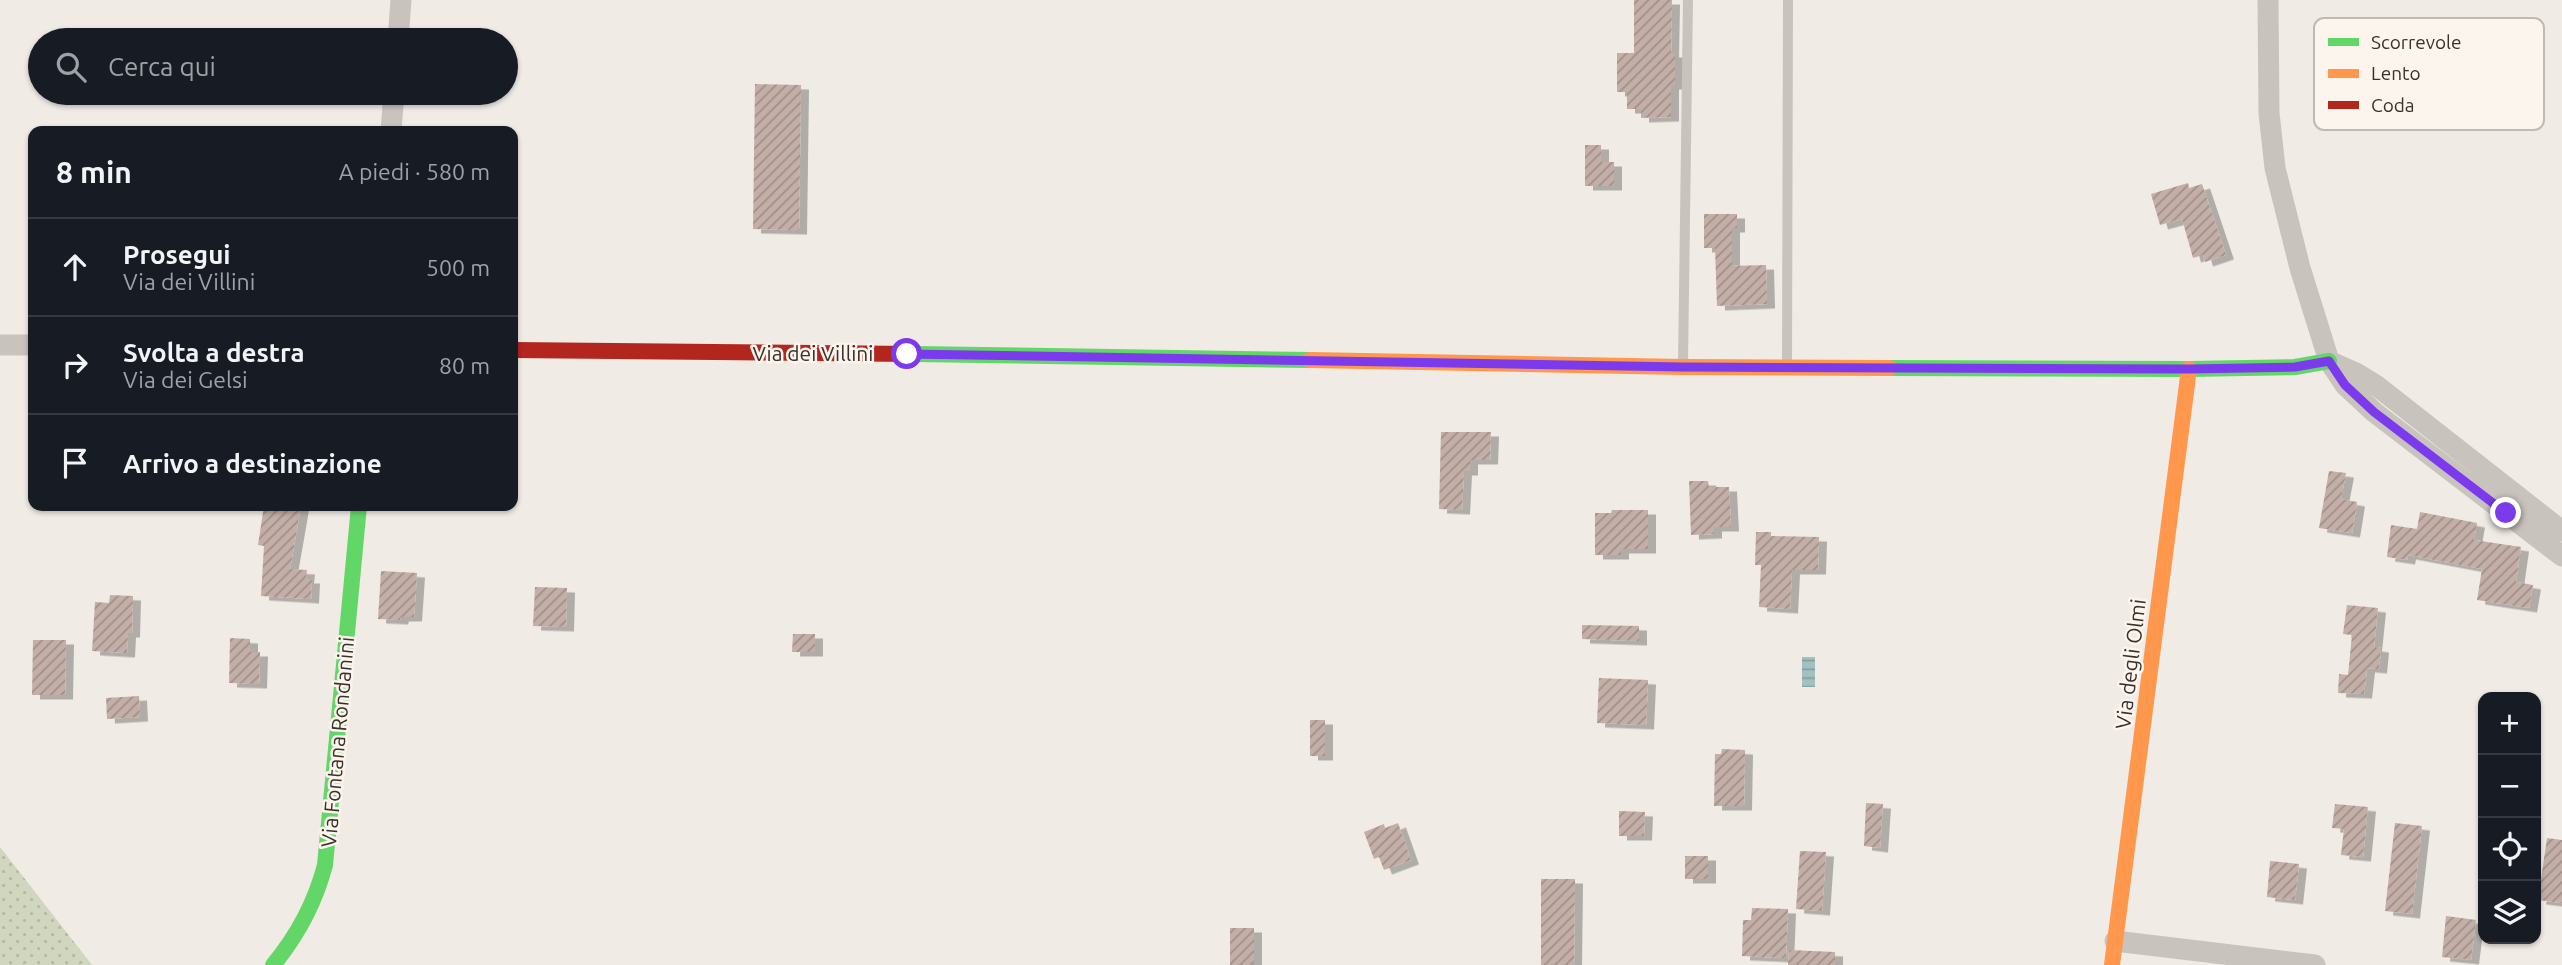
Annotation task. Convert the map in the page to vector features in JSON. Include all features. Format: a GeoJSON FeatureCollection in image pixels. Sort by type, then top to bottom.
{"type":"FeatureCollection","features":[{"type":"Feature","properties":{"kind":"street"},"geometry":{"type":"LineString","coordinates":[[399,28],[401,0]]}},
{"type":"Feature","properties":{"kind":"street"},"geometry":{"type":"LineString","coordinates":[[2269,0],[2269,113],[2275,168],[2300,268],[2329,361],[2345,385],[2374,412],[2562,556]]}},
{"type":"Feature","properties":{"kind":"street"},"geometry":{"type":"LineString","coordinates":[[391,126],[393,105]]}},
{"type":"Feature","properties":{"kind":"street"},"geometry":{"type":"LineString","coordinates":[[0,345],[28,345]]}},
{"type":"Feature","properties":{"kind":"street","name":"Via dei Villini"},"geometry":{"type":"LineString","coordinates":[[518,350],[1034,355],[1683,367],[2189,369],[2295,367],[2329,361]]}},
{"type":"Feature","properties":{"kind":"street"},"geometry":{"type":"LineString","coordinates":[[2329,361],[2376,386],[2562,531]]}},
{"type":"Feature","properties":{"kind":"street","name":"Via degli Olmi"},"geometry":{"type":"LineString","coordinates":[[2112,965],[2189,369]]}},
{"type":"Feature","properties":{"kind":"street","name":"Via Fontana Rondanini"},"geometry":{"type":"LineString","coordinates":[[273,965],[309,914],[326,864],[359,511]]}},
{"type":"Feature","properties":{"kind":"street"},"geometry":{"type":"LineString","coordinates":[[2115,941],[2315,965]]}},
{"type":"Feature","properties":{"kind":"lane"},"geometry":{"type":"LineString","coordinates":[[1683,367],[1688,0]]}},
{"type":"Feature","properties":{"kind":"lane"},"geometry":{"type":"LineString","coordinates":[[1787,366],[1788,0]]}},
{"type":"Feature","properties":{"kind":"green space"},"geometry":{"type":"Polygon","coordinates":[[[0,847],[92,965],[0,965],[0,847]]]}},
{"type":"Feature","properties":{"kind":"water"},"geometry":{"type":"Polygon","coordinates":[[[1802,657],[1815,657],[1815,687],[1802,687],[1802,657]]]}},
{"type":"Feature","properties":{"kind":"building"},"geometry":{"type":"Polygon","coordinates":[[[1634,0],[1672,0],[1671,53],[1675,53],[1675,85],[1671,85],[1671,117],[1641,118],[1641,109],[1627,109],[1627,92],[1617,92],[1617,53],[1634,53],[1634,0]]]}},
{"type":"Feature","properties":{"kind":"building"},"geometry":{"type":"Polygon","coordinates":[[[755,84],[801,85],[799,230],[753,229],[755,84]]]}},
{"type":"Feature","properties":{"kind":"building"},"geometry":{"type":"Polygon","coordinates":[[[1585,145],[1601,145],[1601,162],[1614,162],[1614,186],[1585,186],[1585,145]]]}},
{"type":"Feature","properties":{"kind":"building"},"geometry":{"type":"Polygon","coordinates":[[[2188,183],[2189,188],[2202,184],[2226,255],[2205,262],[2203,255],[2193,258],[2182,219],[2160,225],[2151,194],[2188,183]]]}},
{"type":"Feature","properties":{"kind":"building"},"geometry":{"type":"Polygon","coordinates":[[[1704,214],[1737,214],[1737,228],[1732,228],[1732,266],[1766,265],[1767,304],[1717,306],[1715,248],[1704,248],[1704,214]]]}},
{"type":"Feature","properties":{"kind":"building"},"geometry":{"type":"Polygon","coordinates":[[[1441,432],[1491,432],[1490,460],[1470,460],[1470,471],[1464,471],[1462,510],[1439,509],[1441,432]]]}},
{"type":"Feature","properties":{"kind":"building"},"geometry":{"type":"Polygon","coordinates":[[[2329,471],[2346,473],[2341,499],[2357,502],[2352,533],[2319,528],[2329,471]]]}},
{"type":"Feature","properties":{"kind":"building"},"geometry":{"type":"Polygon","coordinates":[[[1689,481],[1708,481],[1709,487],[1729,487],[1731,527],[1714,527],[1714,534],[1691,535],[1689,481]]]}},
{"type":"Feature","properties":{"kind":"building"},"geometry":{"type":"Polygon","coordinates":[[[1612,510],[1648,510],[1648,549],[1621,549],[1621,555],[1595,555],[1595,513],[1611,513],[1612,510]]]}},
{"type":"Feature","properties":{"kind":"building"},"geometry":{"type":"Polygon","coordinates":[[[263,511],[300,511],[290,569],[307,570],[306,579],[312,579],[311,599],[261,596],[264,546],[258,545],[263,511]]]}},
{"type":"Feature","properties":{"kind":"building"},"geometry":{"type":"Polygon","coordinates":[[[2420,512],[2477,523],[2474,540],[2521,547],[2516,582],[2533,585],[2529,608],[2477,600],[2482,569],[2408,555],[2407,560],[2387,557],[2391,525],[2417,529],[2420,512]]]}},
{"type":"Feature","properties":{"kind":"building"},"geometry":{"type":"Polygon","coordinates":[[[1756,532],[1771,532],[1771,536],[1819,537],[1818,570],[1792,570],[1790,609],[1759,607],[1761,565],[1755,565],[1756,532]]]}},
{"type":"Feature","properties":{"kind":"building"},"geometry":{"type":"Polygon","coordinates":[[[381,571],[417,573],[414,617],[401,617],[400,620],[378,619],[381,571]]]}},
{"type":"Feature","properties":{"kind":"building"},"geometry":{"type":"Polygon","coordinates":[[[535,587],[567,588],[566,627],[533,626],[535,587]]]}},
{"type":"Feature","properties":{"kind":"building"},"geometry":{"type":"Polygon","coordinates":[[[110,595],[133,596],[132,633],[128,633],[127,653],[92,651],[95,602],[109,603],[110,595]]]}},
{"type":"Feature","properties":{"kind":"building"},"geometry":{"type":"Polygon","coordinates":[[[2347,605],[2378,608],[2374,647],[2381,648],[2379,669],[2367,668],[2364,694],[2338,693],[2339,674],[2348,675],[2352,635],[2343,634],[2347,605]]]}},
{"type":"Feature","properties":{"kind":"building"},"geometry":{"type":"Polygon","coordinates":[[[1582,625],[1639,626],[1639,641],[1582,639],[1582,625]]]}},
{"type":"Feature","properties":{"kind":"building"},"geometry":{"type":"Polygon","coordinates":[[[793,634],[815,634],[815,652],[792,652],[793,634]]]}},
{"type":"Feature","properties":{"kind":"building"},"geometry":{"type":"Polygon","coordinates":[[[230,638],[250,639],[250,652],[260,652],[259,684],[229,683],[230,638]]]}},
{"type":"Feature","properties":{"kind":"building"},"geometry":{"type":"Polygon","coordinates":[[[33,640],[66,640],[65,695],[32,695],[33,640]]]}},
{"type":"Feature","properties":{"kind":"building"},"geometry":{"type":"Polygon","coordinates":[[[1599,678],[1648,680],[1646,725],[1597,723],[1599,678]]]}},
{"type":"Feature","properties":{"kind":"building"},"geometry":{"type":"Polygon","coordinates":[[[139,696],[140,717],[107,719],[106,698],[139,696]]]}},
{"type":"Feature","properties":{"kind":"building"},"geometry":{"type":"Polygon","coordinates":[[[1310,720],[1325,720],[1325,756],[1310,756],[1310,720]]]}},
{"type":"Feature","properties":{"kind":"building"},"geometry":{"type":"Polygon","coordinates":[[[1722,749],[1745,750],[1744,806],[1714,806],[1715,754],[1721,754],[1722,749]]]}},
{"type":"Feature","properties":{"kind":"building"},"geometry":{"type":"Polygon","coordinates":[[[1866,803],[1883,804],[1880,848],[1864,846],[1866,803]]]}},
{"type":"Feature","properties":{"kind":"building"},"geometry":{"type":"Polygon","coordinates":[[[2335,804],[2368,807],[2363,857],[2341,855],[2344,829],[2332,828],[2335,804]]]}},
{"type":"Feature","properties":{"kind":"building"},"geometry":{"type":"Polygon","coordinates":[[[1619,811],[1645,812],[1644,836],[1619,836],[1619,811]]]}},
{"type":"Feature","properties":{"kind":"building"},"geometry":{"type":"Polygon","coordinates":[[[1398,823],[1411,860],[1384,870],[1379,857],[1374,859],[1364,832],[1384,824],[1385,828],[1398,823]]]}},
{"type":"Feature","properties":{"kind":"building"},"geometry":{"type":"Polygon","coordinates":[[[2395,823],[2422,826],[2412,914],[2385,911],[2395,823]]]}},
{"type":"Feature","properties":{"kind":"building"},"geometry":{"type":"Polygon","coordinates":[[[2547,838],[2562,840],[2562,903],[2541,900],[2547,838]]]}},
{"type":"Feature","properties":{"kind":"building"},"geometry":{"type":"Polygon","coordinates":[[[1800,851],[1826,852],[1822,911],[1796,909],[1800,851]]]}},
{"type":"Feature","properties":{"kind":"building"},"geometry":{"type":"Polygon","coordinates":[[[1685,856],[1708,856],[1708,879],[1685,879],[1685,856]]]}},
{"type":"Feature","properties":{"kind":"building"},"geometry":{"type":"Polygon","coordinates":[[[2270,861],[2299,864],[2295,900],[2267,897],[2270,861]]]}},
{"type":"Feature","properties":{"kind":"building"},"geometry":{"type":"Polygon","coordinates":[[[1541,879],[1575,879],[1574,965],[1541,965],[1541,879]]]}},
{"type":"Feature","properties":{"kind":"building"},"geometry":{"type":"Polygon","coordinates":[[[1752,908],[1788,909],[1786,958],[1742,956],[1743,920],[1751,920],[1752,908]]]}},
{"type":"Feature","properties":{"kind":"building"},"geometry":{"type":"Polygon","coordinates":[[[2446,916],[2476,920],[2471,960],[2442,957],[2446,916]]]}},
{"type":"Feature","properties":{"kind":"building"},"geometry":{"type":"Polygon","coordinates":[[[1230,928],[1254,928],[1254,965],[1230,965],[1230,928]]]}},
{"type":"Feature","properties":{"kind":"building"},"geometry":{"type":"Polygon","coordinates":[[[1789,950],[1835,952],[1835,965],[1788,965],[1789,950]]]}},
{"type":"Feature","properties":{"kind":"traffic: fast"},"geometry":{"type":"LineString","coordinates":[[913,354],[1310,360]]}},
{"type":"Feature","properties":{"kind":"traffic: fast"},"geometry":{"type":"LineString","coordinates":[[1889,368],[2189,369],[2295,367],[2329,361]]}},
{"type":"Feature","properties":{"kind":"traffic: fast"},"geometry":{"type":"LineString","coordinates":[[273,965],[305,918],[325,865],[359,511]]}},
{"type":"Feature","properties":{"kind":"traffic: slow"},"geometry":{"type":"LineString","coordinates":[[1310,360],[1889,368]]}},
{"type":"Feature","properties":{"kind":"traffic: slow"},"geometry":{"type":"LineString","coordinates":[[2112,965],[2189,369]]}},
{"type":"Feature","properties":{"kind":"traffic: jam"},"geometry":{"type":"LineString","coordinates":[[518,350],[913,354]]}},
{"type":"Feature","properties":{"kind":"route"},"geometry":{"type":"LineString","coordinates":[[907,354],[1683,367],[2189,369],[2295,367],[2329,361],[2345,385],[2374,412],[2506,513]]}}]}
